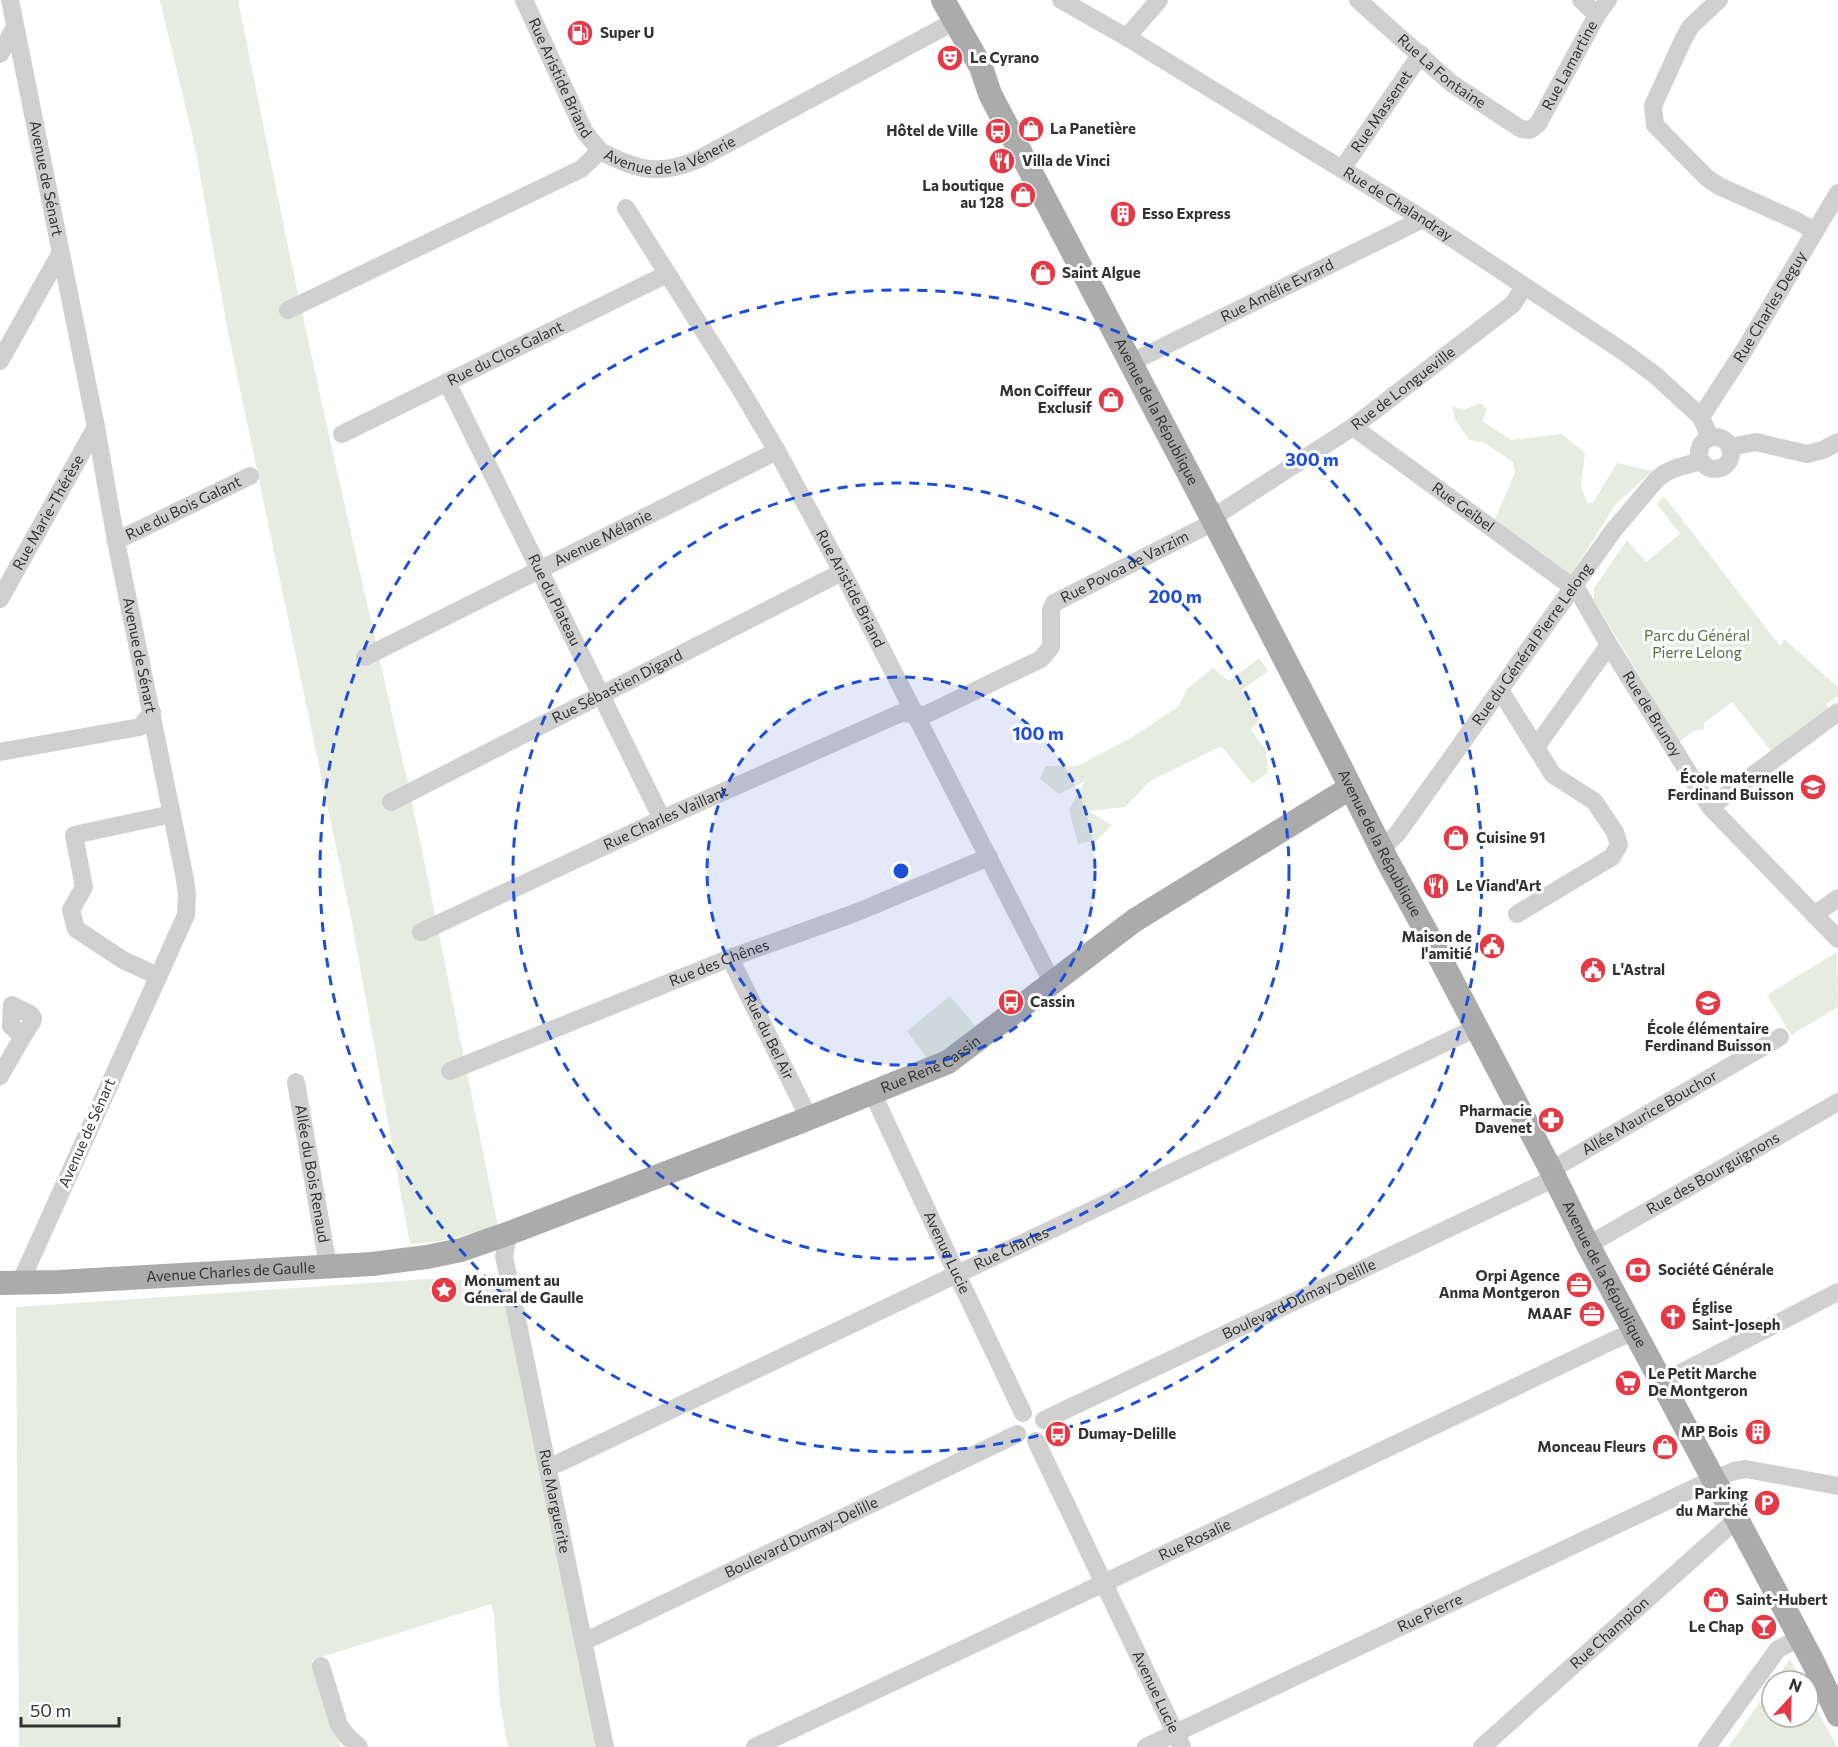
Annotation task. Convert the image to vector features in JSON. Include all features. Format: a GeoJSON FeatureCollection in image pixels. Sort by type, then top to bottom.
{"type":"FeatureCollection","features":[{"type":"Feature","properties":{"kind":"main road","name":"Avenue de la République"},"geometry":{"type":"LineString","coordinates":[[943,0],[981,67],[990,94],[1213,520],[1381,849],[1661,1383],[1800,1638],[1838,1715]]}},
{"type":"Feature","properties":{"kind":"main road","name":"Rue René Cassin"},"geometry":{"type":"LineString","coordinates":[[461,1250],[809,1118],[948,1062],[1135,920],[1350,788]]}},
{"type":"Feature","properties":{"kind":"main road","name":"Avenue Charles de Gaulle"},"geometry":{"type":"LineString","coordinates":[[10,1283],[372,1264],[461,1250]]}},
{"type":"Feature","properties":{"kind":"street","name":"Avenue de Sénart"},"geometry":{"type":"LineString","coordinates":[[10,0],[187,895],[186,915],[10,1283]]}},
{"type":"Feature","properties":{"kind":"street","name":"Rue Aristide Briand"},"geometry":{"type":"LineString","coordinates":[[524,0],[584,131],[600,150]]}},
{"type":"Feature","properties":{"kind":"street","name":"Rue de Chalandray"},"geometry":{"type":"LineString","coordinates":[[1061,0],[1128,38],[1423,219],[1647,368],[1701,417],[1710,438]]}},
{"type":"Feature","properties":{"kind":"street"},"geometry":{"type":"LineString","coordinates":[[1128,38],[1159,0]]}},
{"type":"Feature","properties":{"kind":"street","name":"Rue La Fontaine"},"geometry":{"type":"LineString","coordinates":[[1358,0],[1451,82],[1521,129],[1530,130]]}},
{"type":"Feature","properties":{"kind":"street"},"geometry":{"type":"LineString","coordinates":[[1581,0],[1597,15]]}},
{"type":"Feature","properties":{"kind":"street","name":"Rue Lamartine"},"geometry":{"type":"LineString","coordinates":[[1530,130],[1538,124],[1597,15],[1608,0]]}},
{"type":"Feature","properties":{"kind":"street"},"geometry":{"type":"LineString","coordinates":[[1719,0],[1691,26],[1683,40],[1653,106],[1655,125],[1707,178],[1719,186],[1815,231]]}},
{"type":"Feature","properties":{"kind":"street","name":"Avenue de la Vénerie"},"geometry":{"type":"LineString","coordinates":[[288,310],[580,169],[600,150],[621,162],[653,169],[667,170],[697,160],[955,21]]}},
{"type":"Feature","properties":{"kind":"street"},"geometry":{"type":"LineString","coordinates":[[0,54],[15,27]]}},
{"type":"Feature","properties":{"kind":"street","name":"Rue Massenet"},"geometry":{"type":"LineString","coordinates":[[1342,169],[1421,54]]}},
{"type":"Feature","properties":{"kind":"street","name":"Rue Charles Deguy"},"geometry":{"type":"LineString","coordinates":[[1701,417],[1745,349],[1838,194]]}},
{"type":"Feature","properties":{"kind":"street","name":"Rue Aristide Briand"},"geometry":{"type":"LineString","coordinates":[[626,208],[777,451],[842,572],[1052,982]]}},
{"type":"Feature","properties":{"kind":"street","name":"Rue Amélie Evrard"},"geometry":{"type":"LineString","coordinates":[[1130,363],[1423,219]]}},
{"type":"Feature","properties":{"kind":"street"},"geometry":{"type":"LineString","coordinates":[[0,361],[60,254]]}},
{"type":"Feature","properties":{"kind":"street","name":"Rue du Clos Galant"},"geometry":{"type":"LineString","coordinates":[[342,434],[667,274]]}},
{"type":"Feature","properties":{"kind":"street","name":"Rue de Longueville"},"geometry":{"type":"LineString","coordinates":[[1213,520],[1223,511],[1353,427],[1513,304],[1524,287]]}},
{"type":"Feature","properties":{"kind":"street","name":"Rue du Plateau"},"geometry":{"type":"LineString","coordinates":[[447,382],[662,819]]}},
{"type":"Feature","properties":{"kind":"street","name":"Rue Geibel"},"geometry":{"type":"LineString","coordinates":[[1353,427],[1573,588]]}},
{"type":"Feature","properties":{"kind":"street","name":"Rue Marie-Thérèse"},"geometry":{"type":"LineString","coordinates":[[0,599],[96,428]]}},
{"type":"Feature","properties":{"kind":"street"},"geometry":{"type":"LineString","coordinates":[[1710,438],[1720,438],[1730,447],[1728,461],[1722,467],[1708,467],[1701,461],[1700,447],[1710,438]]}},
{"type":"Feature","properties":{"kind":"street"},"geometry":{"type":"LineString","coordinates":[[1730,447],[1755,442],[1807,454],[1823,450],[1838,442]]}},
{"type":"Feature","properties":{"kind":"street","name":"Avenue Mélanie"},"geometry":{"type":"LineString","coordinates":[[365,657],[777,451]]}},
{"type":"Feature","properties":{"kind":"street","name":"Rue du Général Pierre Lelong"},"geometry":{"type":"LineString","coordinates":[[1381,849],[1397,834],[1613,531],[1657,479],[1676,468],[1701,461]]}},
{"type":"Feature","properties":{"kind":"street","name":"Rue du Bois Galant"},"geometry":{"type":"LineString","coordinates":[[116,541],[250,476]]}},
{"type":"Feature","properties":{"kind":"street","name":"Rue Povoa de Varzim"},"geometry":{"type":"LineString","coordinates":[[913,714],[925,716],[1041,658],[1050,647],[1051,610],[1054,603],[1206,526],[1213,520]]}},
{"type":"Feature","properties":{"kind":"street","name":"Rue Sébastien Digard"},"geometry":{"type":"LineString","coordinates":[[391,802],[601,697],[842,572]]}},
{"type":"Feature","properties":{"kind":"street","name":"Rue de Brunoy"},"geometry":{"type":"LineString","coordinates":[[1573,588],[1578,591],[1710,807],[1838,939]]}},
{"type":"Feature","properties":{"kind":"street"},"geometry":{"type":"LineString","coordinates":[[1536,747],[1609,645]]}},
{"type":"Feature","properties":{"kind":"street"},"geometry":{"type":"LineString","coordinates":[[1500,690],[1553,775],[1594,801],[1615,832],[1619,845],[1612,857],[1517,914]]}},
{"type":"Feature","properties":{"kind":"street"},"geometry":{"type":"LineString","coordinates":[[0,752],[140,727],[152,712]]}},
{"type":"Feature","properties":{"kind":"street"},"geometry":{"type":"LineString","coordinates":[[1710,807],[1838,712]]}},
{"type":"Feature","properties":{"kind":"street","name":"Rue Charles Vaillant"},"geometry":{"type":"LineString","coordinates":[[421,932],[662,819],[901,713],[913,714]]}},
{"type":"Feature","properties":{"kind":"street"},"geometry":{"type":"LineString","coordinates":[[158,976],[123,960],[76,929],[71,910],[84,887],[74,835],[172,814]]}},
{"type":"Feature","properties":{"kind":"street","name":"Rue des Chênes"},"geometry":{"type":"LineString","coordinates":[[450,1071],[730,958],[855,913],[989,857]]}},
{"type":"Feature","properties":{"kind":"street"},"geometry":{"type":"LineString","coordinates":[[1814,915],[1838,898]]}},
{"type":"Feature","properties":{"kind":"street","name":"Rue du Bel Air"},"geometry":{"type":"LineString","coordinates":[[730,958],[809,1118]]}},
{"type":"Feature","properties":{"kind":"street"},"geometry":{"type":"LineString","coordinates":[[0,1076],[12,1030],[33,1022],[30,1014],[6,1001]]}},
{"type":"Feature","properties":{"kind":"street","name":"Rue Charles"},"geometry":{"type":"LineString","coordinates":[[547,1466],[559,1463],[1476,1028]]}},
{"type":"Feature","properties":{"kind":"street","name":"Allée Maurice Bouchor"},"geometry":{"type":"LineString","coordinates":[[1553,1174],[1780,1037]]}},
{"type":"Feature","properties":{"kind":"street","name":"Allée du Bois Renaud"},"geometry":{"type":"LineString","coordinates":[[296,1082],[328,1266]]}},
{"type":"Feature","properties":{"kind":"street","name":"Avenue Lucie"},"geometry":{"type":"LineString","coordinates":[[872,1092],[1023,1413]]}},
{"type":"Feature","properties":{"kind":"street","name":"Rue des Bourguignons"},"geometry":{"type":"LineString","coordinates":[[1588,1245],[1838,1102]]}},
{"type":"Feature","properties":{"kind":"street","name":"Boulevard Dumay-Delille"},"geometry":{"type":"LineString","coordinates":[[1044,1420],[1553,1174]]}},
{"type":"Feature","properties":{"kind":"street"},"geometry":{"type":"LineString","coordinates":[[461,1250],[486,1250],[504,1256],[507,1241],[512,1232]]}},
{"type":"Feature","properties":{"kind":"street","name":"Rue Marguerite"},"geometry":{"type":"LineString","coordinates":[[504,1256],[605,1747]]}},
{"type":"Feature","properties":{"kind":"street"},"geometry":{"type":"LineString","coordinates":[[1661,1383],[1838,1293]]}},
{"type":"Feature","properties":{"kind":"street","name":"Rue Rosalie"},"geometry":{"type":"LineString","coordinates":[[755,1747],[1604,1344],[1634,1332]]}},
{"type":"Feature","properties":{"kind":"street"},"geometry":{"type":"LineString","coordinates":[[1032,1411],[1044,1420],[1045,1430],[1036,1441],[1027,1442],[1017,1434],[1016,1420],[1023,1413],[1032,1411]]}},
{"type":"Feature","properties":{"kind":"street","name":"Boulevard Dumay-Delille"},"geometry":{"type":"LineString","coordinates":[[584,1638],[594,1637],[1017,1434]]}},
{"type":"Feature","properties":{"kind":"street","name":"Avenue Lucie"},"geometry":{"type":"LineString","coordinates":[[1036,1441],[1179,1740]]}},
{"type":"Feature","properties":{"kind":"street","name":"Rue Pierre"},"geometry":{"type":"LineString","coordinates":[[1146,1747],[1179,1740],[1734,1471],[1746,1469],[1838,1486]]}},
{"type":"Feature","properties":{"kind":"street","name":"Rue Champion"},"geometry":{"type":"LineString","coordinates":[[1482,1747],[1737,1519]]}},
{"type":"Feature","properties":{"kind":"street"},"geometry":{"type":"LineString","coordinates":[[1707,1747],[1778,1649],[1800,1638]]}},
{"type":"Feature","properties":{"kind":"street"},"geometry":{"type":"LineString","coordinates":[[321,1666],[339,1725],[346,1736],[359,1747]]}},
{"type":"Feature","properties":{"kind":"green space"},"geometry":{"type":"Polygon","coordinates":[[[160,0],[238,0],[327,427],[413,806],[498,1226],[442,1241],[410,1244],[352,923],[228,332],[195,147],[160,0]]]}},
{"type":"Feature","properties":{"kind":"green space"},"geometry":{"type":"Polygon","coordinates":[[[1481,403],[1487,410],[1482,421],[1511,440],[1562,434],[1585,453],[1581,486],[1587,503],[1593,503],[1617,463],[1652,471],[1615,505],[1571,575],[1495,519],[1515,473],[1513,462],[1485,443],[1469,440],[1455,419],[1452,406],[1463,410],[1481,403]]]}},
{"type":"Feature","properties":{"kind":"green space","name":"Parc du Général Pierre Lelong"},"geometry":{"type":"Polygon","coordinates":[[[1664,496],[1780,646],[1784,639],[1838,687],[1838,696],[1826,704],[1829,709],[1771,751],[1732,702],[1704,723],[1704,729],[1693,731],[1679,742],[1594,600],[1594,588],[1627,540],[1646,562],[1680,534],[1657,504],[1664,496]]]}},
{"type":"Feature","properties":{"kind":"green space"},"geometry":{"type":"Polygon","coordinates":[[[1259,658],[1268,671],[1241,690],[1260,719],[1251,730],[1266,750],[1268,773],[1252,784],[1221,746],[1150,781],[1125,807],[1089,811],[1112,825],[1097,840],[1078,844],[1069,810],[1085,781],[1059,794],[1040,779],[1046,766],[1077,766],[1131,738],[1179,706],[1187,689],[1213,668],[1229,681],[1259,658]]]}},
{"type":"Feature","properties":{"kind":"green space"},"geometry":{"type":"Polygon","coordinates":[[[1837,952],[1838,1007],[1791,1035],[1767,995],[1837,952]]]}},
{"type":"Feature","properties":{"kind":"green space"},"geometry":{"type":"Polygon","coordinates":[[[950,996],[977,1028],[940,1055],[928,1060],[907,1031],[950,996]]]}},
{"type":"Feature","properties":{"kind":"green space"},"geometry":{"type":"Polygon","coordinates":[[[427,1279],[505,1281],[600,1747],[508,1747],[500,1702],[494,1615],[491,1604],[312,1660],[341,1747],[19,1747],[16,1307],[427,1279]]]}},
{"type":"Feature","properties":{"kind":"green space"},"geometry":{"type":"Polygon","coordinates":[[[1790,1659],[1795,1669],[1783,1669],[1790,1659]]]}},
{"type":"Feature","properties":{"kind":"green space"},"geometry":{"type":"Polygon","coordinates":[[[1760,1702],[1760,1729],[1820,1729],[1820,1715],[1837,1747],[1728,1747],[1760,1702]]]}},
{"type":"Feature","properties":{"kind":"place","name":"Super U"},"geometry":{"type":"Point","coordinates":[580,33]}},
{"type":"Feature","properties":{"kind":"place","name":"Le Cyrano"},"geometry":{"type":"Point","coordinates":[950,58]}},
{"type":"Feature","properties":{"kind":"place","name":"La Panetière"},"geometry":{"type":"Point","coordinates":[1031,129]}},
{"type":"Feature","properties":{"kind":"place","name":"Hôtel de Ville"},"geometry":{"type":"Point","coordinates":[998,131]}},
{"type":"Feature","properties":{"kind":"place","name":"Villa de Vinci"},"geometry":{"type":"Point","coordinates":[1002,161]}},
{"type":"Feature","properties":{"kind":"place","name":"La boutique au 128"},"geometry":{"type":"Point","coordinates":[1023,195]}},
{"type":"Feature","properties":{"kind":"place","name":"Esso Express"},"geometry":{"type":"Point","coordinates":[1123,214]}},
{"type":"Feature","properties":{"kind":"place","name":"Saint Algue"},"geometry":{"type":"Point","coordinates":[1043,273]}},
{"type":"Feature","properties":{"kind":"place","name":"Mon Coiffeur Exclusif"},"geometry":{"type":"Point","coordinates":[1111,400]}},
{"type":"Feature","properties":{"kind":"place","name":"École maternelle Ferdinand Buisson"},"geometry":{"type":"Point","coordinates":[1813,787]}},
{"type":"Feature","properties":{"kind":"place","name":"Cuisine 91"},"geometry":{"type":"Point","coordinates":[1456,838]}},
{"type":"Feature","properties":{"kind":"place","name":"Le Viand'Art"},"geometry":{"type":"Point","coordinates":[1436,886]}},
{"type":"Feature","properties":{"kind":"place","name":"Maison de l'amitié"},"geometry":{"type":"Point","coordinates":[1492,946]}},
{"type":"Feature","properties":{"kind":"place","name":"L'Astral"},"geometry":{"type":"Point","coordinates":[1593,970]}},
{"type":"Feature","properties":{"kind":"place","name":"Cassin"},"geometry":{"type":"Point","coordinates":[1011,1002]}},
{"type":"Feature","properties":{"kind":"place","name":"École élémentaire Ferdinand Buisson"},"geometry":{"type":"Point","coordinates":[1708,1003]}},
{"type":"Feature","properties":{"kind":"place","name":"Pharmacie Davenet"},"geometry":{"type":"Point","coordinates":[1551,1120]}},
{"type":"Feature","properties":{"kind":"place","name":"Société Générale"},"geometry":{"type":"Point","coordinates":[1638,1270]}},
{"type":"Feature","properties":{"kind":"place","name":"Orpi Agence Anma Montgeron"},"geometry":{"type":"Point","coordinates":[1579,1285]}},
{"type":"Feature","properties":{"kind":"place","name":"Monument au Géneral de Gaulle"},"geometry":{"type":"Point","coordinates":[444,1290]}},
{"type":"Feature","properties":{"kind":"place","name":"MAAF"},"geometry":{"type":"Point","coordinates":[1592,1314]}},
{"type":"Feature","properties":{"kind":"place","name":"Église Saint-Joseph"},"geometry":{"type":"Point","coordinates":[1673,1317]}},
{"type":"Feature","properties":{"kind":"place","name":"Le Petit Marche De Montgeron"},"geometry":{"type":"Point","coordinates":[1628,1383]}},
{"type":"Feature","properties":{"kind":"place","name":"MP Bois"},"geometry":{"type":"Point","coordinates":[1758,1432]}},
{"type":"Feature","properties":{"kind":"place","name":"Dumay-Delille"},"geometry":{"type":"Point","coordinates":[1058,1434]}},
{"type":"Feature","properties":{"kind":"place","name":"Monceau Fleurs"},"geometry":{"type":"Point","coordinates":[1665,1447]}},
{"type":"Feature","properties":{"kind":"place","name":"Parking du Marché"},"geometry":{"type":"Point","coordinates":[1767,1503]}},
{"type":"Feature","properties":{"kind":"place","name":"Saint-Hubert"},"geometry":{"type":"Point","coordinates":[1716,1600]}},
{"type":"Feature","properties":{"kind":"place","name":"Le Chap"},"geometry":{"type":"Point","coordinates":[1764,1627]}}]}
